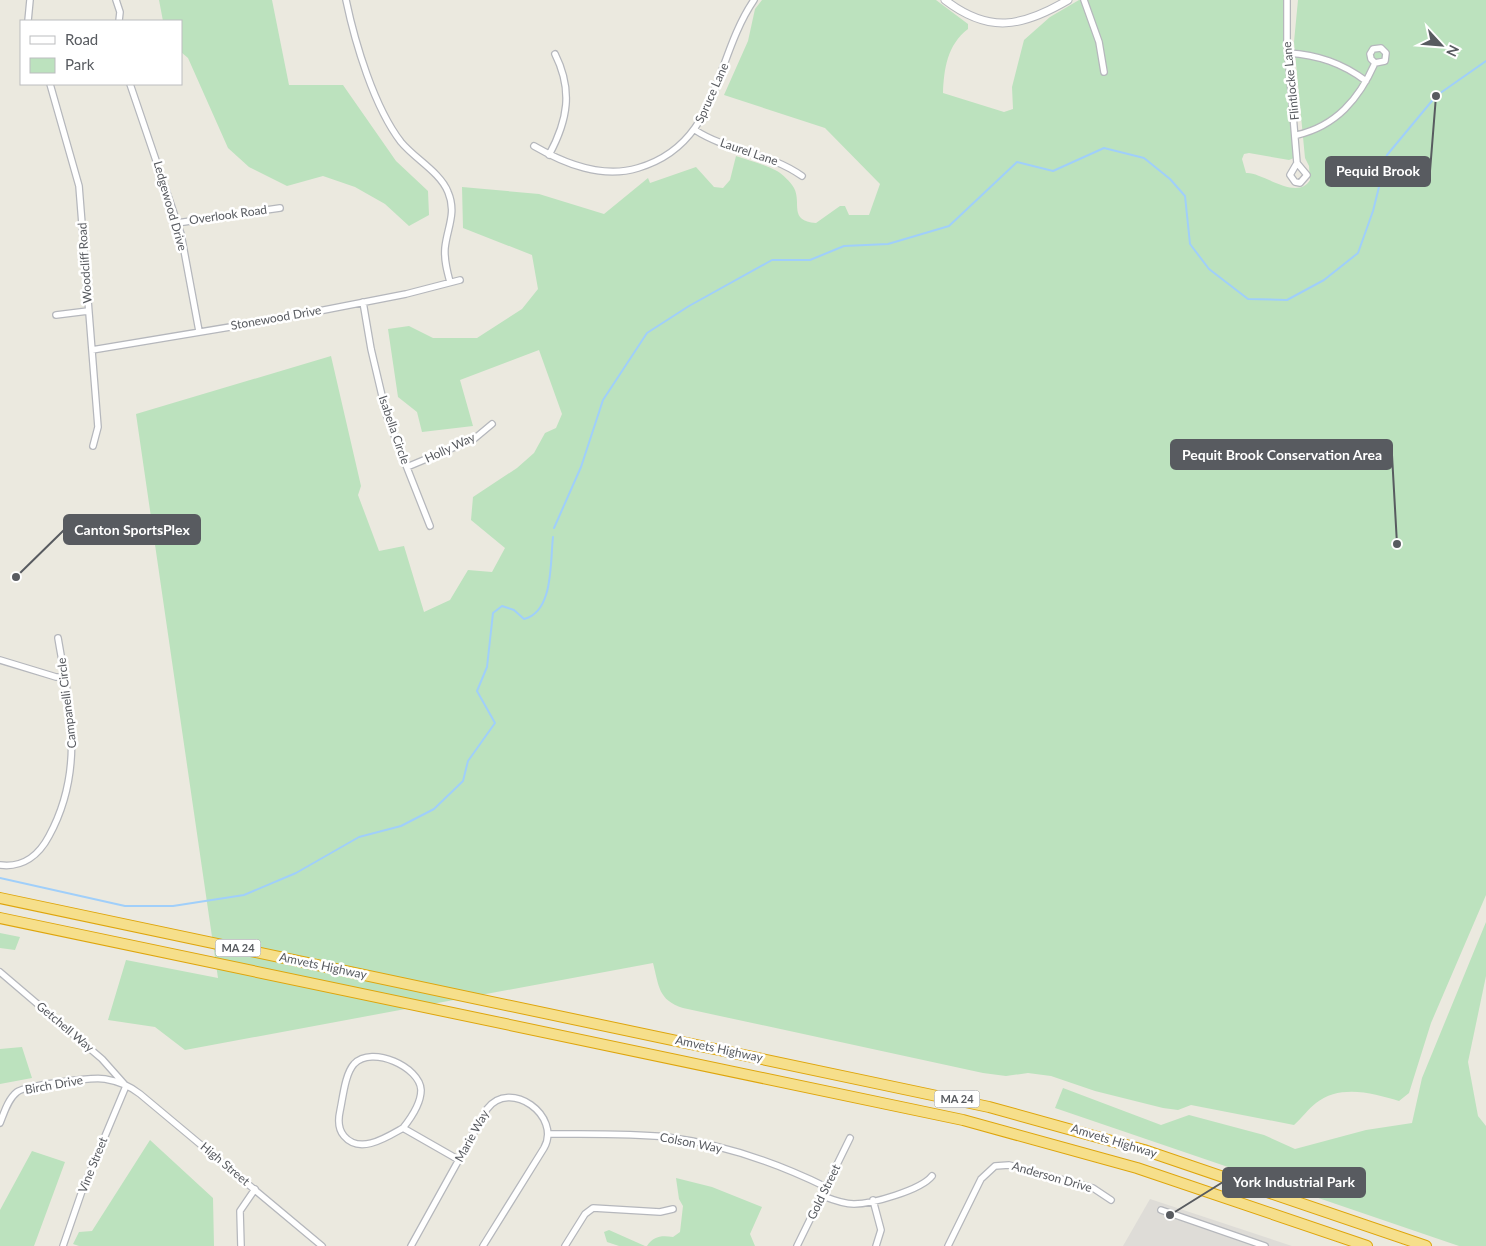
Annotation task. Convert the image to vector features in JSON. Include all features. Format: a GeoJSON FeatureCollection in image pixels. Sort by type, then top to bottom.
{"type":"FeatureCollection","features":[{"type":"Feature","properties":{"kind":"highway","name":"Amvets Highway"},"geometry":{"type":"LineString","coordinates":[[0,898],[980,1104],[1144,1150],[1426,1246]]}},
{"type":"Feature","properties":{"kind":"highway","name":"Amvets Highway"},"geometry":{"type":"LineString","coordinates":[[0,918],[970,1122],[1137,1168],[1367,1246]]}},
{"type":"Feature","properties":{"kind":"street"},"geometry":{"type":"LineString","coordinates":[[28,20],[30,0]]}},
{"type":"Feature","properties":{"kind":"street"},"geometry":{"type":"LineString","coordinates":[[116,0],[120,12],[119,20]]}},
{"type":"Feature","properties":{"kind":"street"},"geometry":{"type":"LineString","coordinates":[[346,0],[366,69],[389,124],[402,143],[446,187],[453,217],[445,248],[450,282]]}},
{"type":"Feature","properties":{"kind":"street","name":"Spruce Lane"},"geometry":{"type":"LineString","coordinates":[[534,146],[549,155],[597,171],[635,170],[668,157],[682,146],[695,130],[754,0]]}},
{"type":"Feature","properties":{"kind":"street"},"geometry":{"type":"LineString","coordinates":[[945,0],[976,19],[995,24],[1032,17],[1068,0]]}},
{"type":"Feature","properties":{"kind":"street"},"geometry":{"type":"LineString","coordinates":[[1084,0],[1098,42],[1104,72]]}},
{"type":"Feature","properties":{"kind":"street","name":"Flintlocke Lane"},"geometry":{"type":"LineString","coordinates":[[1288,0],[1288,53],[1297,163]]}},
{"type":"Feature","properties":{"kind":"street"},"geometry":{"type":"LineString","coordinates":[[1288,53],[1323,57],[1350,70],[1366,81]]}},
{"type":"Feature","properties":{"kind":"street"},"geometry":{"type":"LineString","coordinates":[[549,155],[562,128],[567,102],[565,80],[555,54]]}},
{"type":"Feature","properties":{"kind":"street"},"geometry":{"type":"LineString","coordinates":[[1296,135],[1316,129],[1340,115],[1366,81],[1375,63]]}},
{"type":"Feature","properties":{"kind":"street","name":"Woodcliff Road"},"geometry":{"type":"LineString","coordinates":[[50,85],[79,186],[98,427],[93,446]]}},
{"type":"Feature","properties":{"kind":"street","name":"Ledgewood Drive"},"geometry":{"type":"LineString","coordinates":[[130,85],[177,223],[198,331]]}},
{"type":"Feature","properties":{"kind":"street","name":"Laurel Lane"},"geometry":{"type":"LineString","coordinates":[[695,130],[707,137],[774,159],[802,176]]}},
{"type":"Feature","properties":{"kind":"street","name":"Overlook Road"},"geometry":{"type":"LineString","coordinates":[[177,223],[280,208]]}},
{"type":"Feature","properties":{"kind":"street","name":"Stonewood Drive"},"geometry":{"type":"LineString","coordinates":[[92,350],[278,319],[460,280]]}},
{"type":"Feature","properties":{"kind":"street","name":"Isabella Circle"},"geometry":{"type":"LineString","coordinates":[[363,302],[381,396],[387,417],[430,526]]}},
{"type":"Feature","properties":{"kind":"street"},"geometry":{"type":"LineString","coordinates":[[56,315],[88,311]]}},
{"type":"Feature","properties":{"kind":"street","name":"Holly Way"},"geometry":{"type":"LineString","coordinates":[[407,467],[474,439],[492,424]]}},
{"type":"Feature","properties":{"kind":"street","name":"Campanelli Circle"},"geometry":{"type":"LineString","coordinates":[[0,865],[13,865],[30,858],[41,848],[53,828],[65,799],[71,770],[73,740],[58,638]]}},
{"type":"Feature","properties":{"kind":"street"},"geometry":{"type":"LineString","coordinates":[[0,660],[65,678]]}},
{"type":"Feature","properties":{"kind":"street","name":"Getchell Way"},"geometry":{"type":"LineString","coordinates":[[0,972],[107,1063],[126,1086]]}},
{"type":"Feature","properties":{"kind":"street"},"geometry":{"type":"LineString","coordinates":[[370,1055],[380,1056],[409,1071],[419,1081],[420,1099],[403,1128],[367,1145],[353,1143],[342,1133],[339,1115],[350,1071],[359,1060],[370,1055]]}},
{"type":"Feature","properties":{"kind":"street","name":"Birch Drive"},"geometry":{"type":"LineString","coordinates":[[0,1123],[12,1097],[22,1089],[92,1078],[106,1079],[126,1086]]}},
{"type":"Feature","properties":{"kind":"street","name":"High Street"},"geometry":{"type":"LineString","coordinates":[[126,1086],[140,1094],[322,1246]]}},
{"type":"Feature","properties":{"kind":"street","name":"Vine Street"},"geometry":{"type":"LineString","coordinates":[[63,1246],[82,1191],[126,1086]]}},
{"type":"Feature","properties":{"kind":"street","name":"Marie Way"},"geometry":{"type":"LineString","coordinates":[[411,1246],[487,1109],[495,1101],[504,1097],[519,1099],[539,1113],[547,1123],[549,1134]]}},
{"type":"Feature","properties":{"kind":"street"},"geometry":{"type":"LineString","coordinates":[[403,1128],[459,1160]]}},
{"type":"Feature","properties":{"kind":"street"},"geometry":{"type":"LineString","coordinates":[[483,1246],[544,1148],[549,1134]]}},
{"type":"Feature","properties":{"kind":"street","name":"Colson Way"},"geometry":{"type":"LineString","coordinates":[[549,1134],[655,1136],[690,1141],[742,1154],[798,1174],[826,1187]]}},
{"type":"Feature","properties":{"kind":"street","name":"Gold Street"},"geometry":{"type":"LineString","coordinates":[[797,1246],[824,1196],[826,1187],[850,1138]]}},
{"type":"Feature","properties":{"kind":"street","name":"Anderson Drive"},"geometry":{"type":"LineString","coordinates":[[948,1246],[981,1179],[989,1170],[998,1165],[1012,1166],[1090,1187],[1111,1200]]}},
{"type":"Feature","properties":{"kind":"street"},"geometry":{"type":"LineString","coordinates":[[824,1196],[853,1204],[918,1187],[932,1176]]}},
{"type":"Feature","properties":{"kind":"street"},"geometry":{"type":"LineString","coordinates":[[241,1246],[240,1211],[255,1190]]}},
{"type":"Feature","properties":{"kind":"street"},"geometry":{"type":"LineString","coordinates":[[873,1200],[881,1230],[876,1246]]}},
{"type":"Feature","properties":{"kind":"street"},"geometry":{"type":"LineString","coordinates":[[567,1245],[585,1214],[592,1208],[660,1212],[673,1209]]}},
{"type":"Feature","properties":{"kind":"street"},"geometry":{"type":"LineString","coordinates":[[1161,1210],[1265,1246]]}},
{"type":"Feature","properties":{"kind":"shaded area"},"geometry":{"type":"Polygon","coordinates":[[[1150,1199],[1268,1238],[1292,1246],[1123,1246],[1150,1199]]]}},
{"type":"Feature","properties":{"kind":"green space"},"geometry":{"type":"Polygon","coordinates":[[[159,0],[272,0],[289,85],[343,85],[396,161],[428,191],[429,215],[409,226],[385,204],[355,187],[323,176],[287,186],[249,167],[228,148],[188,58],[182,53],[182,20],[163,20],[159,0]]]}},
{"type":"Feature","properties":{"kind":"green space"},"geometry":{"type":"Polygon","coordinates":[[[762,0],[936,0],[968,24],[968,29],[955,42],[948,58],[944,75],[943,93],[1004,112],[1013,109],[1012,87],[1024,40],[1050,17],[1079,0],[1286,0],[1284,49],[1294,158],[1289,160],[1249,153],[1244,154],[1242,159],[1246,173],[1260,176],[1288,187],[1297,188],[1304,186],[1310,180],[1309,166],[1305,158],[1294,42],[1298,0],[1486,0],[1486,895],[1431,1023],[1409,1093],[1399,1101],[1368,1093],[1346,1092],[1335,1094],[1325,1097],[1316,1103],[1294,1125],[1191,1105],[1178,1110],[1163,1108],[1095,1091],[1051,1076],[1028,1073],[1006,1076],[983,1073],[683,1008],[675,1005],[664,996],[653,963],[185,1050],[155,1027],[108,1020],[126,960],[218,978],[136,414],[331,356],[361,486],[358,495],[379,551],[404,546],[424,612],[450,600],[468,570],[492,572],[505,548],[471,520],[473,497],[517,468],[534,453],[545,433],[556,428],[562,414],[539,350],[460,380],[473,426],[422,432],[417,412],[398,397],[388,329],[409,326],[433,338],[477,338],[522,309],[538,289],[532,255],[463,228],[462,187],[539,194],[604,214],[648,178],[650,183],[696,167],[714,187],[723,188],[730,180],[736,156],[762,164],[779,172],[786,178],[793,186],[796,194],[799,215],[807,222],[816,223],[840,206],[845,206],[849,215],[869,215],[880,184],[825,128],[724,95],[748,41],[755,9],[762,0]]]}},
{"type":"Feature","properties":{"kind":"green space"},"geometry":{"type":"Polygon","coordinates":[[[1486,922],[1486,976],[1468,1062],[1478,1116],[1486,1126],[1486,1246],[1459,1246],[1055,1108],[1063,1088],[1161,1125],[1189,1115],[1264,1135],[1295,1149],[1366,1130],[1412,1123],[1422,1078],[1486,922]]]}},
{"type":"Feature","properties":{"kind":"green space"},"geometry":{"type":"Polygon","coordinates":[[[0,933],[20,937],[15,950],[0,948],[0,933]]]}},
{"type":"Feature","properties":{"kind":"green space"},"geometry":{"type":"Polygon","coordinates":[[[22,1047],[32,1078],[0,1084],[0,1049],[22,1047]]]}},
{"type":"Feature","properties":{"kind":"green space"},"geometry":{"type":"Polygon","coordinates":[[[150,1140],[213,1198],[214,1246],[79,1246],[73,1244],[79,1232],[92,1231],[150,1140]]]}},
{"type":"Feature","properties":{"kind":"green space"},"geometry":{"type":"Polygon","coordinates":[[[32,1151],[65,1162],[34,1246],[0,1246],[0,1210],[32,1151]]]}},
{"type":"Feature","properties":{"kind":"green space"},"geometry":{"type":"Polygon","coordinates":[[[676,1178],[712,1187],[762,1207],[750,1234],[755,1246],[647,1246],[655,1238],[662,1236],[673,1237],[680,1232],[683,1206],[679,1199],[676,1178]]]}},
{"type":"Feature","properties":{"kind":"green space"},"geometry":{"type":"Polygon","coordinates":[[[609,1230],[645,1246],[619,1246],[607,1242],[604,1232],[609,1230]]]}},
{"type":"Feature","properties":{"kind":"waterway"},"geometry":{"type":"LineString","coordinates":[[554,528],[581,467],[603,400],[647,333],[689,306],[772,260],[810,260],[844,246],[888,244],[949,226],[1017,162],[1053,171],[1104,148],[1144,158],[1170,179],[1185,196],[1190,244],[1209,269],[1248,299],[1287,300],[1324,280],[1358,253],[1373,211],[1387,155],[1436,96],[1486,61]]}},
{"type":"Feature","properties":{"kind":"waterway"},"geometry":{"type":"LineString","coordinates":[[0,878],[125,906],[173,906],[244,895],[296,873],[359,837],[401,826],[434,809],[463,781],[468,761],[495,723],[477,691],[487,667],[493,613],[502,606],[514,610],[524,619],[534,614],[541,607],[549,584],[553,537]]}},
{"type":"Feature","properties":{"kind":"place","name":"Pequid Brook"},"geometry":{"type":"Point","coordinates":[1436,96]}},
{"type":"Feature","properties":{"kind":"place","name":"Pequit Brook Conservation Area"},"geometry":{"type":"Point","coordinates":[1397,544]}},
{"type":"Feature","properties":{"kind":"place","name":"Canton SportsPlex"},"geometry":{"type":"Point","coordinates":[16,577]}},
{"type":"Feature","properties":{"kind":"place","name":"York Industrial Park"},"geometry":{"type":"Point","coordinates":[1170,1215]}}]}
